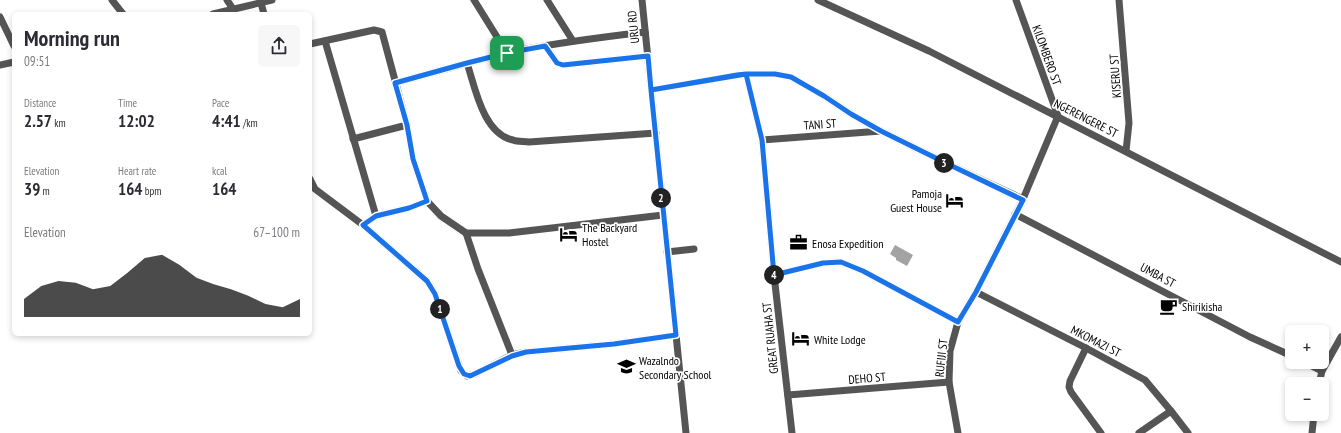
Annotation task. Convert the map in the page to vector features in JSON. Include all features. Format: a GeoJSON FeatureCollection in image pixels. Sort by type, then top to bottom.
{"type":"FeatureCollection","features":[{"type":"Feature","properties":{"kind":"street"},"geometry":{"type":"LineString","coordinates":[[112,0],[121,12]]}},
{"type":"Feature","properties":{"kind":"street"},"geometry":{"type":"LineString","coordinates":[[227,0],[233,9]]}},
{"type":"Feature","properties":{"kind":"street"},"geometry":{"type":"LineString","coordinates":[[474,0],[507,53]]}},
{"type":"Feature","properties":{"kind":"street"},"geometry":{"type":"LineString","coordinates":[[547,0],[573,41]]}},
{"type":"Feature","properties":{"kind":"street","name":"URU RD"},"geometry":{"type":"LineString","coordinates":[[642,0],[686,433]]}},
{"type":"Feature","properties":{"kind":"street","name":"NGERENGERE ST"},"geometry":{"type":"LineString","coordinates":[[818,0],[929,51],[1341,262]]}},
{"type":"Feature","properties":{"kind":"street","name":"KILOMBERO ST"},"geometry":{"type":"LineString","coordinates":[[1016,0],[1058,116]]}},
{"type":"Feature","properties":{"kind":"street","name":"KISERU ST"},"geometry":{"type":"LineString","coordinates":[[1119,0],[1129,123],[1126,151]]}},
{"type":"Feature","properties":{"kind":"street"},"geometry":{"type":"LineString","coordinates":[[221,12],[267,1],[264,12]]}},
{"type":"Feature","properties":{"kind":"street"},"geometry":{"type":"LineString","coordinates":[[0,17],[12,42]]}},
{"type":"Feature","properties":{"kind":"street"},"geometry":{"type":"LineString","coordinates":[[312,44],[374,30],[382,32],[407,125],[413,159],[427,201],[441,216],[466,233],[509,233],[663,215]]}},
{"type":"Feature","properties":{"kind":"street"},"geometry":{"type":"LineString","coordinates":[[395,83],[507,53],[573,41],[645,32]]}},
{"type":"Feature","properties":{"kind":"street"},"geometry":{"type":"LineString","coordinates":[[325,41],[376,216]]}},
{"type":"Feature","properties":{"kind":"street"},"geometry":{"type":"LineString","coordinates":[[545,46],[557,63],[563,65],[648,56]]}},
{"type":"Feature","properties":{"kind":"street"},"geometry":{"type":"LineString","coordinates":[[0,65],[12,62]]}},
{"type":"Feature","properties":{"kind":"street"},"geometry":{"type":"LineString","coordinates":[[467,63],[487,120],[502,136],[512,140],[529,142],[656,134]]}},
{"type":"Feature","properties":{"kind":"street"},"geometry":{"type":"LineString","coordinates":[[651,90],[746,74],[775,74],[791,77],[881,131],[1023,200]]}},
{"type":"Feature","properties":{"kind":"street","name":"GREAT RUAHA ST"},"geometry":{"type":"LineString","coordinates":[[746,74],[762,140],[774,275],[792,433]]}},
{"type":"Feature","properties":{"kind":"street","name":"RUFIJI ST"},"geometry":{"type":"LineString","coordinates":[[958,433],[949,382],[950,351],[958,322],[976,292],[1023,200],[1058,116]]}},
{"type":"Feature","properties":{"kind":"street"},"geometry":{"type":"LineString","coordinates":[[354,138],[407,125]]}},
{"type":"Feature","properties":{"kind":"street","name":"TANI ST"},"geometry":{"type":"LineString","coordinates":[[762,140],[881,131]]}},
{"type":"Feature","properties":{"kind":"street"},"geometry":{"type":"LineString","coordinates":[[312,183],[315,189],[363,225],[427,281],[435,294],[459,366],[464,374],[470,376],[512,356],[540,350],[614,344],[676,335]]}},
{"type":"Feature","properties":{"kind":"street"},"geometry":{"type":"LineString","coordinates":[[363,225],[376,216],[409,208],[427,201]]}},
{"type":"Feature","properties":{"kind":"street","name":"UMBA ST"},"geometry":{"type":"LineString","coordinates":[[1015,214],[1250,337],[1285,353]]}},
{"type":"Feature","properties":{"kind":"street"},"geometry":{"type":"LineString","coordinates":[[466,233],[478,269],[512,356]]}},
{"type":"Feature","properties":{"kind":"street"},"geometry":{"type":"LineString","coordinates":[[667,252],[694,249]]}},
{"type":"Feature","properties":{"kind":"street"},"geometry":{"type":"LineString","coordinates":[[774,275],[823,263],[841,262],[863,271],[958,322]]}},
{"type":"Feature","properties":{"kind":"street","name":"MKOMAZI ST"},"geometry":{"type":"LineString","coordinates":[[976,292],[1126,368],[1144,380],[1188,433]]}},
{"type":"Feature","properties":{"kind":"street"},"geometry":{"type":"LineString","coordinates":[[1321,377],[1322,371],[1341,337]]}},
{"type":"Feature","properties":{"kind":"street"},"geometry":{"type":"LineString","coordinates":[[1086,348],[1070,381],[1069,387],[1101,433]]}},
{"type":"Feature","properties":{"kind":"street"},"geometry":{"type":"LineString","coordinates":[[1318,369],[1322,371]]}},
{"type":"Feature","properties":{"kind":"street","name":"DEHO ST"},"geometry":{"type":"LineString","coordinates":[[788,395],[949,382]]}},
{"type":"Feature","properties":{"kind":"street"},"geometry":{"type":"LineString","coordinates":[[1139,433],[1171,411]]}},
{"type":"Feature","properties":{"kind":"street"},"geometry":{"type":"LineString","coordinates":[[1312,433],[1313,421]]}},
{"type":"Feature","properties":{"kind":"shaded area"},"geometry":{"type":"Polygon","coordinates":[[[895,245],[913,255],[907,266],[896,260],[896,258],[890,254],[895,245]]]}},
{"type":"Feature","properties":{"kind":"place","name":"Pamoja Guest House"},"geometry":{"type":"Point","coordinates":[955,200]}},
{"type":"Feature","properties":{"kind":"place","name":"The Backyard Hostel"},"geometry":{"type":"Point","coordinates":[569,234]}},
{"type":"Feature","properties":{"kind":"place","name":"Enosa Expedition"},"geometry":{"type":"Point","coordinates":[799,243]}},
{"type":"Feature","properties":{"kind":"place","name":"Shirikisha"},"geometry":{"type":"Point","coordinates":[1169,306]}},
{"type":"Feature","properties":{"kind":"place","name":"White Lodge"},"geometry":{"type":"Point","coordinates":[801,339]}},
{"type":"Feature","properties":{"kind":"place","name":"Wazalndo Secondary School"},"geometry":{"type":"Point","coordinates":[626,367]}},
{"type":"Feature","properties":{"kind":"route"},"geometry":{"type":"LineString","coordinates":[[507,53],[395,83],[407,125],[413,159],[427,201],[409,208],[376,216],[363,225],[427,281],[435,294],[459,366],[467,376],[475,374],[512,356],[526,352],[614,344],[676,335],[651,90],[746,74],[775,74],[791,77],[881,131],[1023,200],[976,292],[958,322],[863,271],[841,262],[823,263],[774,275],[762,140],[746,74],[737,75],[651,90],[648,56],[560,65],[545,46],[507,53]]}}]}
